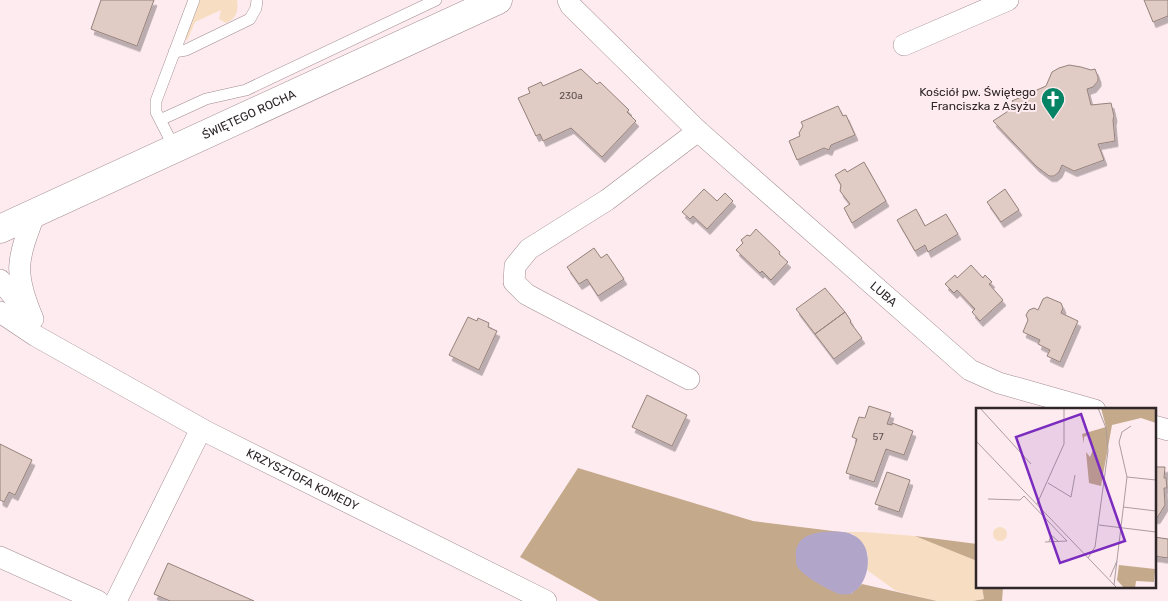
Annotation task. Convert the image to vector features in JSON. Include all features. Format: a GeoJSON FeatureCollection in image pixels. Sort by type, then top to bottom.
{"type":"FeatureCollection","features":[{"type":"Feature","properties":{"kind":"main road","name":"ŚWIĘTEGO ROCHA"},"geometry":{"type":"LineString","coordinates":[[0,229],[498,0]]}},
{"type":"Feature","properties":{"kind":"street","name":"LUBA"},"geometry":{"type":"LineString","coordinates":[[568,0],[571,6],[698,131],[970,370],[999,383],[1089,408]]}},
{"type":"Feature","properties":{"kind":"street"},"geometry":{"type":"LineString","coordinates":[[904,45],[1008,0]]}},
{"type":"Feature","properties":{"kind":"street"},"geometry":{"type":"LineString","coordinates":[[689,379],[526,294],[514,282],[515,266],[529,249],[607,200],[698,131]]}},
{"type":"Feature","properties":{"kind":"street","name":"KRZYSZTOFA KOMEDY"},"geometry":{"type":"LineString","coordinates":[[33,319],[24,299],[18,272],[19,258],[35,213]]}},
{"type":"Feature","properties":{"kind":"street","name":"KRZYSZTOFA KOMEDY"},"geometry":{"type":"LineString","coordinates":[[0,280],[62,351]]}},
{"type":"Feature","properties":{"kind":"street","name":"KRZYSZTOFA KOMEDY"},"geometry":{"type":"LineString","coordinates":[[0,312],[21,328],[201,429],[546,601]]}},
{"type":"Feature","properties":{"kind":"street"},"geometry":{"type":"LineString","coordinates":[[116,601],[201,429]]}},
{"type":"Feature","properties":{"kind":"street"},"geometry":{"type":"LineString","coordinates":[[0,557],[98,601]]}},
{"type":"Feature","properties":{"kind":"lane"},"geometry":{"type":"LineString","coordinates":[[175,149],[156,112],[156,101],[194,0]]}},
{"type":"Feature","properties":{"kind":"lane"},"geometry":{"type":"LineString","coordinates":[[174,52],[186,50],[250,18],[256,8],[257,0]]}},
{"type":"Feature","properties":{"kind":"lane"},"geometry":{"type":"LineString","coordinates":[[160,120],[206,99],[246,90],[436,0]]}},
{"type":"Feature","properties":{"kind":"shaded area"},"geometry":{"type":"Polygon","coordinates":[[[199,0],[237,0],[238,7],[234,17],[226,23],[219,19],[221,10],[195,22],[187,41],[185,37],[199,0]]]}},
{"type":"Feature","properties":{"kind":"shaded area"},"geometry":{"type":"Polygon","coordinates":[[[578,468],[753,521],[841,532],[822,532],[851,594],[862,584],[937,601],[599,601],[520,557],[578,468]]]}},
{"type":"Feature","properties":{"kind":"shaded area"},"geometry":{"type":"Polygon","coordinates":[[[822,532],[850,533],[859,539],[866,550],[868,564],[865,577],[860,586],[851,594],[839,594],[829,589],[810,578],[797,565],[796,552],[799,542],[811,534],[822,532]]]}},
{"type":"Feature","properties":{"kind":"shaded area"},"geometry":{"type":"Polygon","coordinates":[[[841,532],[915,536],[976,561],[976,588],[982,588],[984,599],[973,601],[937,601],[896,591],[867,570],[868,554],[853,534],[841,532]]]}},
{"type":"Feature","properties":{"kind":"shaded area"},"geometry":{"type":"Polygon","coordinates":[[[915,536],[976,544],[976,561],[915,536]]]}},
{"type":"Feature","properties":{"kind":"shaded area"},"geometry":{"type":"Polygon","coordinates":[[[982,588],[1003,588],[1002,601],[973,601],[984,599],[982,588]]]}},
{"type":"Feature","properties":{"kind":"building"},"geometry":{"type":"Polygon","coordinates":[[[101,0],[154,0],[137,46],[91,29],[101,0]]]}},
{"type":"Feature","properties":{"kind":"building"},"geometry":{"type":"Polygon","coordinates":[[[1144,0],[1168,0],[1168,16],[1153,22],[1144,0]]]}},
{"type":"Feature","properties":{"kind":"building","name":"Kościół pw. Świętego Franciszka z Asyżu"},"geometry":{"type":"Polygon","coordinates":[[[1069,65],[1091,70],[1095,69],[1098,81],[1093,87],[1087,89],[1091,105],[1111,103],[1114,116],[1115,141],[1098,144],[1104,160],[1074,171],[1062,165],[1059,172],[1054,176],[1049,176],[1036,166],[993,121],[1016,106],[1012,101],[1046,86],[1052,72],[1069,65]]]}},
{"type":"Feature","properties":{"kind":"building"},"geometry":{"type":"Polygon","coordinates":[[[581,69],[597,84],[600,82],[629,110],[627,112],[636,121],[602,157],[571,128],[543,141],[540,134],[536,136],[518,98],[530,93],[528,88],[541,82],[543,86],[581,69]]]}},
{"type":"Feature","properties":{"kind":"building"},"geometry":{"type":"Polygon","coordinates":[[[838,106],[843,116],[846,115],[855,135],[831,145],[829,150],[824,148],[797,160],[789,141],[800,136],[799,133],[803,126],[801,122],[838,106]]]}},
{"type":"Feature","properties":{"kind":"building"},"geometry":{"type":"Polygon","coordinates":[[[864,162],[886,201],[852,223],[844,208],[850,204],[840,191],[841,185],[835,175],[845,169],[847,172],[864,162]]]}},
{"type":"Feature","properties":{"kind":"building"},"geometry":{"type":"Polygon","coordinates":[[[704,189],[717,201],[725,193],[733,201],[707,229],[693,216],[690,219],[682,212],[704,189]]]}},
{"type":"Feature","properties":{"kind":"building"},"geometry":{"type":"Polygon","coordinates":[[[1005,189],[1019,210],[1001,222],[987,202],[1005,189]]]}},
{"type":"Feature","properties":{"kind":"building"},"geometry":{"type":"Polygon","coordinates":[[[916,209],[925,226],[946,214],[958,234],[928,252],[925,245],[915,251],[897,220],[916,209]]]}},
{"type":"Feature","properties":{"kind":"building"},"geometry":{"type":"Polygon","coordinates":[[[756,229],[788,262],[771,280],[762,271],[760,273],[736,250],[743,243],[741,240],[747,235],[750,236],[756,229]]]}},
{"type":"Feature","properties":{"kind":"building"},"geometry":{"type":"Polygon","coordinates":[[[594,248],[601,258],[607,254],[624,279],[598,296],[587,279],[579,284],[567,267],[594,248]]]}},
{"type":"Feature","properties":{"kind":"building"},"geometry":{"type":"Polygon","coordinates":[[[971,265],[983,278],[985,275],[992,282],[989,284],[1003,300],[980,321],[972,312],[975,309],[957,290],[954,293],[945,284],[955,275],[957,278],[971,265]]]}},
{"type":"Feature","properties":{"kind":"building"},"geometry":{"type":"Polygon","coordinates":[[[825,288],[845,312],[815,334],[796,309],[825,288]]]}},
{"type":"Feature","properties":{"kind":"building"},"geometry":{"type":"Polygon","coordinates":[[[1047,297],[1061,303],[1063,308],[1061,313],[1078,321],[1060,362],[1047,356],[1050,350],[1038,344],[1040,340],[1023,332],[1028,320],[1026,315],[1029,310],[1034,308],[1038,310],[1043,299],[1047,297]]]}},
{"type":"Feature","properties":{"kind":"building"},"geometry":{"type":"Polygon","coordinates":[[[845,312],[862,338],[834,359],[815,334],[845,312]]]}},
{"type":"Feature","properties":{"kind":"building"},"geometry":{"type":"Polygon","coordinates":[[[468,317],[477,321],[478,318],[489,323],[488,327],[497,331],[479,370],[449,355],[468,317]]]}},
{"type":"Feature","properties":{"kind":"building"},"geometry":{"type":"Polygon","coordinates":[[[647,395],[687,415],[672,446],[632,427],[647,395]]]}},
{"type":"Feature","properties":{"kind":"building"},"geometry":{"type":"Polygon","coordinates":[[[869,406],[891,413],[887,424],[892,425],[892,423],[913,431],[904,455],[886,449],[874,482],[846,473],[857,439],[852,437],[859,417],[865,418],[869,406]]]}},
{"type":"Feature","properties":{"kind":"building"},"geometry":{"type":"Polygon","coordinates":[[[0,444],[32,460],[15,495],[9,492],[4,502],[0,500],[0,444]]]}},
{"type":"Feature","properties":{"kind":"building"},"geometry":{"type":"Polygon","coordinates":[[[1156,467],[1165,467],[1164,478],[1166,478],[1167,488],[1164,488],[1165,505],[1157,518],[1156,467]]]}},
{"type":"Feature","properties":{"kind":"building"},"geometry":{"type":"Polygon","coordinates":[[[887,472],[910,480],[899,512],[875,504],[887,472]]]}},
{"type":"Feature","properties":{"kind":"building"},"geometry":{"type":"Polygon","coordinates":[[[1156,537],[1168,539],[1168,558],[1156,556],[1156,537]]]}},
{"type":"Feature","properties":{"kind":"building"},"geometry":{"type":"Polygon","coordinates":[[[168,563],[254,601],[170,601],[154,594],[168,563]]]}},
{"type":"Feature","properties":{"kind":"place","name":"Kościół pw. Świętego Franciszka z Asyżu"},"geometry":{"type":"Point","coordinates":[1053,120]}}]}
